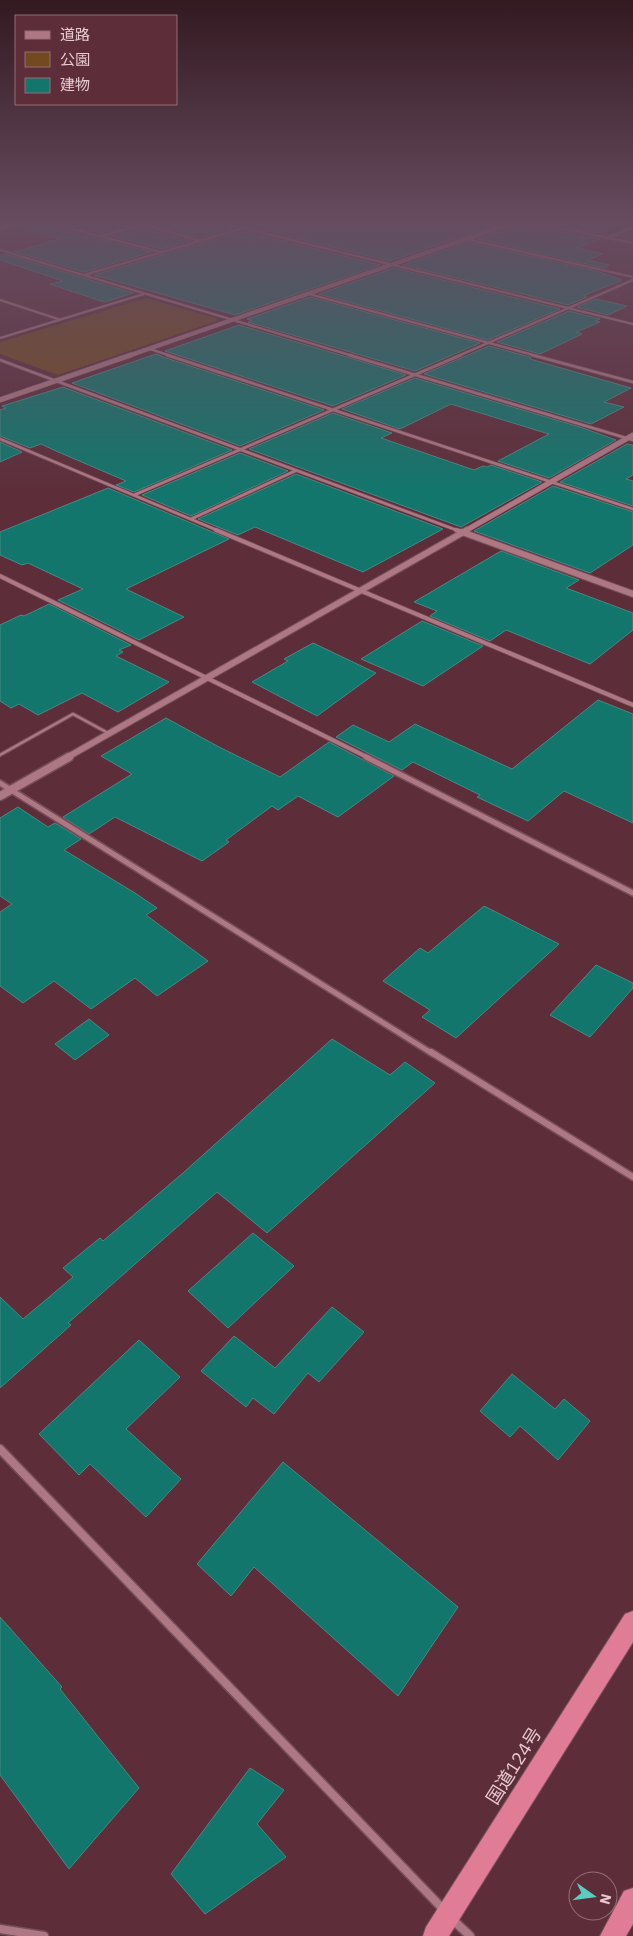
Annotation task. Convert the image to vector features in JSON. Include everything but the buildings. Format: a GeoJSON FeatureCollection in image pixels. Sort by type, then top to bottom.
{"type":"FeatureCollection","features":[{"type":"Feature","properties":{"kind":"highway","name":"国道124号"},"geometry":{"type":"LineString","coordinates":[[435,1936],[633,1622]]}},
{"type":"Feature","properties":{"kind":"highway"},"geometry":{"type":"LineString","coordinates":[[612,1936],[633,1900]]}},
{"type":"Feature","properties":{"kind":"street"},"geometry":{"type":"LineString","coordinates":[[33,311],[58,320]]}},
{"type":"Feature","properties":{"kind":"street"},"geometry":{"type":"LineString","coordinates":[[0,338],[86,311]]}},
{"type":"Feature","properties":{"kind":"street"},"geometry":{"type":"LineString","coordinates":[[204,311],[631,438]]}},
{"type":"Feature","properties":{"kind":"street"},"geometry":{"type":"LineString","coordinates":[[0,400],[258,311]]}},
{"type":"Feature","properties":{"kind":"street"},"geometry":{"type":"LineString","coordinates":[[374,311],[633,382]]}},
{"type":"Feature","properties":{"kind":"street"},"geometry":{"type":"LineString","coordinates":[[134,495],[558,311]]}},
{"type":"Feature","properties":{"kind":"street"},"geometry":{"type":"LineString","coordinates":[[580,311],[633,324]]}},
{"type":"Feature","properties":{"kind":"street"},"geometry":{"type":"LineString","coordinates":[[150,348],[633,509]]}},
{"type":"Feature","properties":{"kind":"street"},"geometry":{"type":"LineString","coordinates":[[0,360],[239,450],[633,594]]}},
{"type":"Feature","properties":{"kind":"street"},"geometry":{"type":"LineString","coordinates":[[0,796],[462,532],[631,438]]}},
{"type":"Feature","properties":{"kind":"street"},"geometry":{"type":"LineString","coordinates":[[0,439],[633,705]]}},
{"type":"Feature","properties":{"kind":"street"},"geometry":{"type":"LineString","coordinates":[[191,519],[295,470]]}},
{"type":"Feature","properties":{"kind":"street"},"geometry":{"type":"LineString","coordinates":[[0,576],[427,787],[633,893]]}},
{"type":"Feature","properties":{"kind":"street"},"geometry":{"type":"LineString","coordinates":[[0,783],[633,1177]]}},
{"type":"Feature","properties":{"kind":"street"},"geometry":{"type":"LineString","coordinates":[[0,1449],[470,1936]]}},
{"type":"Feature","properties":{"kind":"street"},"geometry":{"type":"LineString","coordinates":[[0,1929],[44,1936]]}},
{"type":"Feature","properties":{"kind":"lane"},"geometry":{"type":"LineString","coordinates":[[0,755],[73,714],[108,734]]}},
{"type":"Feature","properties":{"kind":"green space"},"geometry":{"type":"Polygon","coordinates":[[[102,311],[193,311],[216,318],[217,321],[58,375],[0,354],[0,342],[102,311]]]}}]}
